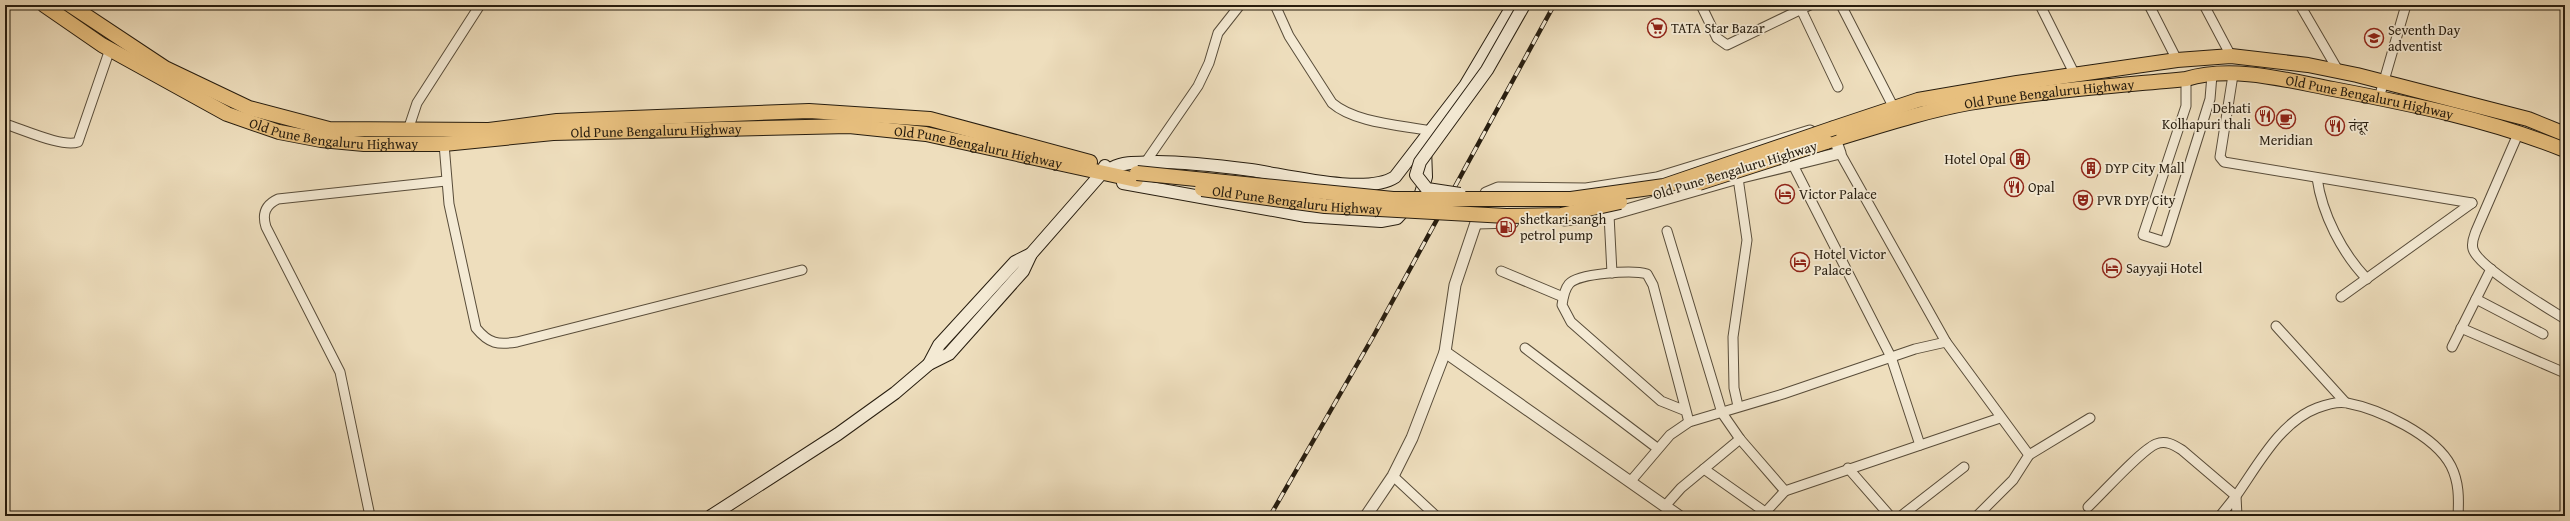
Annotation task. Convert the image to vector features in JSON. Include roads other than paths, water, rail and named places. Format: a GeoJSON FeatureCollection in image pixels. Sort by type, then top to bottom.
{"type":"FeatureCollection","features":[{"type":"Feature","properties":{"kind":"main road","name":"Old Pune Bengaluru Highway"},"geometry":{"type":"LineString","coordinates":[[44,5],[110,49],[227,114],[279,132],[321,140],[364,144],[444,144],[553,133],[848,126],[926,134],[1107,171],[1139,172],[1393,199],[1478,201],[1571,199],[1664,186],[1832,136]]}},
{"type":"Feature","properties":{"kind":"main road","name":"Old Pune Bengaluru Highway"},"geometry":{"type":"LineString","coordinates":[[70,5],[165,68],[249,108],[329,129],[489,130],[557,121],[815,112],[930,119],[1072,156],[1107,171]]}},
{"type":"Feature","properties":{"kind":"main road"},"geometry":{"type":"LineString","coordinates":[[1139,172],[1187,162],[1320,182],[1376,185],[1387,183],[1395,177],[1465,86],[1513,5]]}},
{"type":"Feature","properties":{"kind":"main road"},"geometry":{"type":"LineString","coordinates":[[1478,201],[1466,195],[1427,189],[1416,175],[1420,162],[1487,70],[1524,5]]}},
{"type":"Feature","properties":{"kind":"main road","name":"Old Pune Bengaluru Highway"},"geometry":{"type":"LineString","coordinates":[[1896,114],[1918,100],[2177,60],[2231,56],[2271,60],[2339,72],[2383,82],[2528,119],[2565,134]]}},
{"type":"Feature","properties":{"kind":"main road","name":"Old Pune Bengaluru Highway"},"geometry":{"type":"LineString","coordinates":[[1139,172],[1361,210],[1506,216],[1560,215],[1663,194],[1896,114],[2019,96],[2212,75],[2260,75],[2424,107],[2518,134],[2565,150]]}},
{"type":"Feature","properties":{"kind":"main road"},"geometry":{"type":"LineString","coordinates":[[711,516],[838,434],[895,393],[929,364],[939,345],[1015,262],[1031,254],[1107,171],[1120,183],[1306,216],[1382,221],[1397,218],[1421,194],[1426,177],[1427,135]]}},
{"type":"Feature","properties":{"kind":"street"},"geometry":{"type":"LineString","coordinates":[[408,130],[417,103],[480,5]]}},
{"type":"Feature","properties":{"kind":"street"},"geometry":{"type":"LineString","coordinates":[[1139,172],[1198,86],[1209,63],[1218,33],[1240,5]]}},
{"type":"Feature","properties":{"kind":"street"},"geometry":{"type":"LineString","coordinates":[[1275,5],[1289,36],[1332,103],[1340,110],[1358,117],[1427,135]]}},
{"type":"Feature","properties":{"kind":"street"},"geometry":{"type":"LineString","coordinates":[[1701,5],[1717,38],[1727,44],[1800,7],[1810,5]]}},
{"type":"Feature","properties":{"kind":"street"},"geometry":{"type":"LineString","coordinates":[[1841,5],[1896,114]]}},
{"type":"Feature","properties":{"kind":"street"},"geometry":{"type":"LineString","coordinates":[[2040,5],[2075,75]]}},
{"type":"Feature","properties":{"kind":"street"},"geometry":{"type":"LineString","coordinates":[[2149,5],[2177,60]]}},
{"type":"Feature","properties":{"kind":"street"},"geometry":{"type":"LineString","coordinates":[[2204,5],[2231,56]]}},
{"type":"Feature","properties":{"kind":"street"},"geometry":{"type":"LineString","coordinates":[[2300,5],[2339,72]]}},
{"type":"Feature","properties":{"kind":"street"},"geometry":{"type":"LineString","coordinates":[[2379,98],[2406,5]]}},
{"type":"Feature","properties":{"kind":"street"},"geometry":{"type":"LineString","coordinates":[[1800,7],[1838,87]]}},
{"type":"Feature","properties":{"kind":"street"},"geometry":{"type":"LineString","coordinates":[[5,124],[61,142],[72,144],[78,142],[110,49]]}},
{"type":"Feature","properties":{"kind":"street"},"geometry":{"type":"LineString","coordinates":[[2186,79],[2186,106],[2143,235],[2165,242],[2210,99],[2212,75]]}},
{"type":"Feature","properties":{"kind":"street"},"geometry":{"type":"LineString","coordinates":[[2233,75],[2220,157],[2224,162],[2472,203],[2341,297]]}},
{"type":"Feature","properties":{"kind":"street"},"geometry":{"type":"LineString","coordinates":[[1366,516],[1393,476],[1412,438],[1445,352],[1455,285],[1486,193],[1493,189],[1586,189],[1657,178],[1796,134],[1825,127],[1832,136],[1840,153],[1946,342],[2000,418],[2029,455]]}},
{"type":"Feature","properties":{"kind":"street"},"geometry":{"type":"LineString","coordinates":[[2518,134],[2472,241],[2477,256],[2491,269],[2565,319]]}},
{"type":"Feature","properties":{"kind":"street"},"geometry":{"type":"LineString","coordinates":[[444,144],[446,181],[476,328],[484,338],[492,343],[517,342],[802,270]]}},
{"type":"Feature","properties":{"kind":"street"},"geometry":{"type":"LineString","coordinates":[[1477,223],[1555,221],[1609,215],[1738,178],[1840,153]]}},
{"type":"Feature","properties":{"kind":"street"},"geometry":{"type":"LineString","coordinates":[[1793,165],[1891,357],[1920,445]]}},
{"type":"Feature","properties":{"kind":"street"},"geometry":{"type":"LineString","coordinates":[[1738,178],[1747,240],[1733,337],[1734,388],[1738,406]]}},
{"type":"Feature","properties":{"kind":"street"},"geometry":{"type":"LineString","coordinates":[[2317,178],[2319,193],[2335,232],[2356,267],[2367,279]]}},
{"type":"Feature","properties":{"kind":"street"},"geometry":{"type":"LineString","coordinates":[[370,516],[340,372],[266,227],[263,218],[265,210],[270,202],[278,199],[446,181]]}},
{"type":"Feature","properties":{"kind":"street"},"geometry":{"type":"LineString","coordinates":[[1609,215],[1612,273]]}},
{"type":"Feature","properties":{"kind":"street"},"geometry":{"type":"LineString","coordinates":[[1667,231],[1722,413],[1740,439],[1785,491]]}},
{"type":"Feature","properties":{"kind":"street"},"geometry":{"type":"LineString","coordinates":[[2452,346],[2491,269]]}},
{"type":"Feature","properties":{"kind":"street"},"geometry":{"type":"LineString","coordinates":[[1501,271],[1563,297]]}},
{"type":"Feature","properties":{"kind":"street"},"geometry":{"type":"LineString","coordinates":[[1686,411],[1661,401],[1571,322],[1565,313],[1563,297],[1569,284],[1577,278],[1612,273],[1641,272],[1650,278],[1689,422]]}},
{"type":"Feature","properties":{"kind":"street"},"geometry":{"type":"LineString","coordinates":[[2476,299],[2543,334]]}},
{"type":"Feature","properties":{"kind":"street"},"geometry":{"type":"LineString","coordinates":[[2276,326],[2345,402],[2386,417],[2414,430],[2432,443],[2450,464],[2456,478],[2459,496],[2458,516]]}},
{"type":"Feature","properties":{"kind":"street"},"geometry":{"type":"LineString","coordinates":[[2461,328],[2565,373]]}},
{"type":"Feature","properties":{"kind":"street"},"geometry":{"type":"LineString","coordinates":[[1630,482],[1657,448],[1670,435],[1689,422],[1722,413],[1738,406],[1891,357],[1946,342]]}},
{"type":"Feature","properties":{"kind":"street"},"geometry":{"type":"LineString","coordinates":[[1525,348],[1657,448]]}},
{"type":"Feature","properties":{"kind":"street"},"geometry":{"type":"LineString","coordinates":[[1445,352],[1679,516]]}},
{"type":"Feature","properties":{"kind":"street"},"geometry":{"type":"LineString","coordinates":[[2220,516],[2284,430],[2298,418],[2317,408],[2345,402]]}},
{"type":"Feature","properties":{"kind":"street"},"geometry":{"type":"LineString","coordinates":[[1704,469],[1763,514],[1785,491],[1848,468],[2000,418]]}},
{"type":"Feature","properties":{"kind":"street"},"geometry":{"type":"LineString","coordinates":[[1977,516],[2013,480],[2029,455],[2090,418]]}},
{"type":"Feature","properties":{"kind":"street"},"geometry":{"type":"LineString","coordinates":[[1665,506],[1704,469],[1740,439]]}},
{"type":"Feature","properties":{"kind":"street"},"geometry":{"type":"LineString","coordinates":[[2088,507],[2149,448],[2164,443],[2174,445],[2182,450],[2236,496],[2237,516]]}},
{"type":"Feature","properties":{"kind":"street"},"geometry":{"type":"LineString","coordinates":[[1901,516],[1964,467]]}},
{"type":"Feature","properties":{"kind":"street"},"geometry":{"type":"LineString","coordinates":[[1848,468],[1890,516]]}},
{"type":"Feature","properties":{"kind":"street"},"geometry":{"type":"LineString","coordinates":[[1393,476],[1436,516]]}},
{"type":"Feature","properties":{"kind":"railway"},"geometry":{"type":"LineString","coordinates":[[1270,516],[1374,335],[1554,5]]}},
{"type":"Feature","properties":{"kind":"place","name":"TATA Star Bazar"},"geometry":{"type":"Point","coordinates":[1657,28]}},
{"type":"Feature","properties":{"kind":"place","name":"Seventh Day adventist"},"geometry":{"type":"Point","coordinates":[2374,38]}},
{"type":"Feature","properties":{"kind":"place","name":"Dehati Kolhapuri thali"},"geometry":{"type":"Point","coordinates":[2265,116]}},
{"type":"Feature","properties":{"kind":"place","name":"Meridian"},"geometry":{"type":"Point","coordinates":[2286,119]}},
{"type":"Feature","properties":{"kind":"place","name":"तंदूर"},"geometry":{"type":"Point","coordinates":[2335,126]}},
{"type":"Feature","properties":{"kind":"place","name":"Hotel Opal"},"geometry":{"type":"Point","coordinates":[2020,159]}},
{"type":"Feature","properties":{"kind":"place","name":"DYP City Mall"},"geometry":{"type":"Point","coordinates":[2091,168]}},
{"type":"Feature","properties":{"kind":"place","name":"Opal"},"geometry":{"type":"Point","coordinates":[2014,187]}},
{"type":"Feature","properties":{"kind":"place","name":"Victor Palace"},"geometry":{"type":"Point","coordinates":[1785,194]}},
{"type":"Feature","properties":{"kind":"place","name":"PVR DYP City"},"geometry":{"type":"Point","coordinates":[2083,200]}},
{"type":"Feature","properties":{"kind":"place","name":"shetkari sangh petrol pump"},"geometry":{"type":"Point","coordinates":[1506,227]}},
{"type":"Feature","properties":{"kind":"place","name":"Hotel Victor Palace"},"geometry":{"type":"Point","coordinates":[1800,262]}},
{"type":"Feature","properties":{"kind":"place","name":"Sayyaji Hotel"},"geometry":{"type":"Point","coordinates":[2112,268]}}]}
